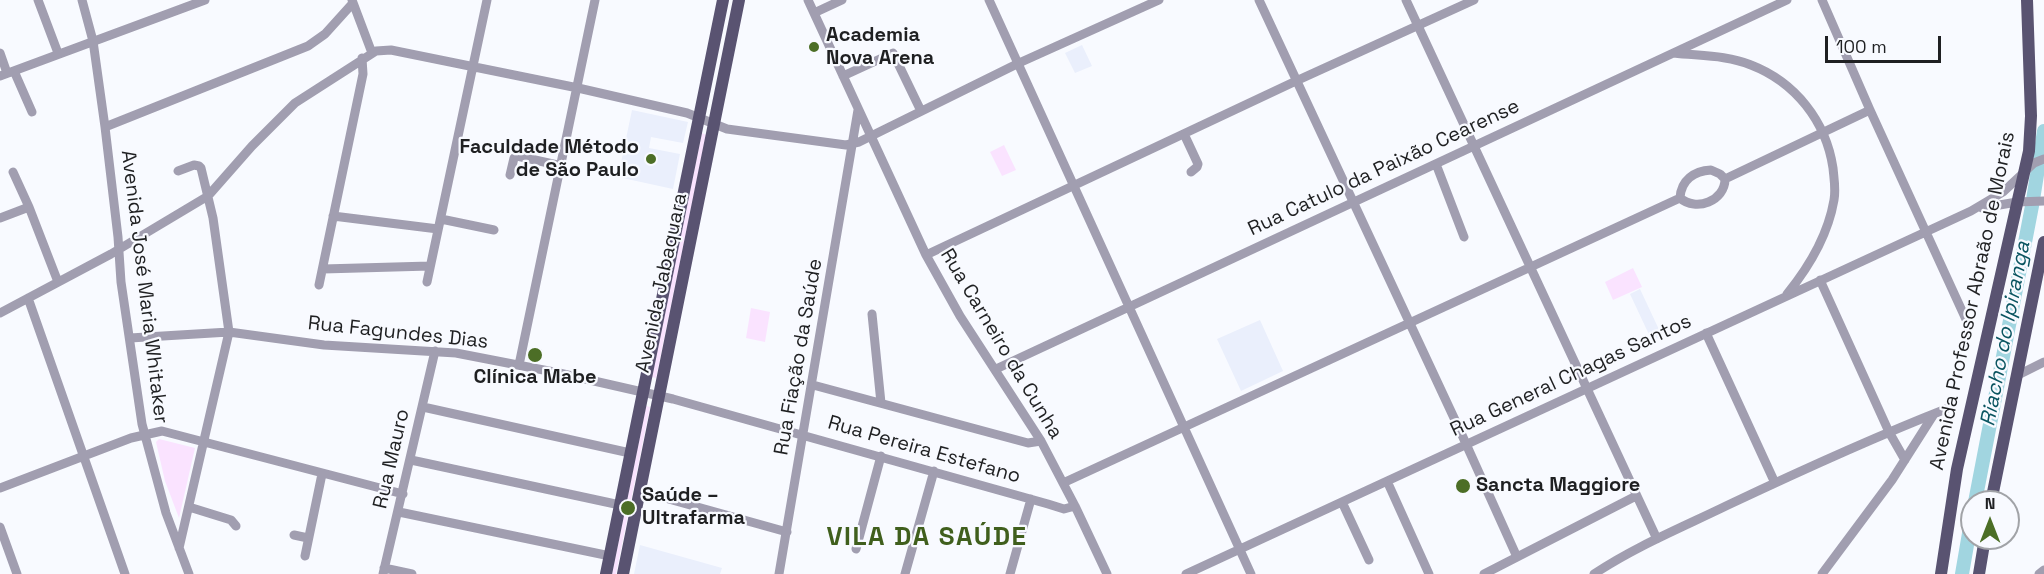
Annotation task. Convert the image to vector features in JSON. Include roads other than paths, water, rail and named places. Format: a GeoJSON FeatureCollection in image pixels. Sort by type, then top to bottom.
{"type":"FeatureCollection","features":[{"type":"Feature","properties":{"kind":"main road","name":"Avenida Jabaquara"},"geometry":{"type":"LineString","coordinates":[[606,574],[723,0]]}},
{"type":"Feature","properties":{"kind":"main road","name":"Avenida Jabaquara"},"geometry":{"type":"LineString","coordinates":[[623,574],[739,0]]}},
{"type":"Feature","properties":{"kind":"main road","name":"Avenida Professor Abraão de Morais"},"geometry":{"type":"LineString","coordinates":[[1941,574],[1957,469],[2030,167],[2031,116],[2027,0]]}},
{"type":"Feature","properties":{"kind":"main road"},"geometry":{"type":"LineString","coordinates":[[1994,490],[2044,242]]}},
{"type":"Feature","properties":{"kind":"main road"},"geometry":{"type":"LineString","coordinates":[[1980,572],[1983,550]]}},
{"type":"Feature","properties":{"kind":"street"},"geometry":{"type":"LineString","coordinates":[[38,0],[58,53]]}},
{"type":"Feature","properties":{"kind":"street","name":"Avenida José Maria Whitaker"},"geometry":{"type":"LineString","coordinates":[[82,0],[93,41],[105,127],[121,282],[144,433],[163,502],[189,574]]}},
{"type":"Feature","properties":{"kind":"street"},"geometry":{"type":"LineString","coordinates":[[7,73],[205,0]]}},
{"type":"Feature","properties":{"kind":"street"},"geometry":{"type":"LineString","coordinates":[[427,282],[487,0]]}},
{"type":"Feature","properties":{"kind":"street"},"geometry":{"type":"LineString","coordinates":[[519,365],[595,0]]}},
{"type":"Feature","properties":{"kind":"street","name":"Rua Carneiro da Cunha"},"geometry":{"type":"LineString","coordinates":[[808,0],[926,255],[960,316],[1041,441],[1107,574]]}},
{"type":"Feature","properties":{"kind":"street"},"geometry":{"type":"LineString","coordinates":[[814,13],[842,0]]}},
{"type":"Feature","properties":{"kind":"street"},"geometry":{"type":"LineString","coordinates":[[989,0],[1251,574]]}},
{"type":"Feature","properties":{"kind":"street"},"geometry":{"type":"LineString","coordinates":[[856,143],[1019,63],[1159,0]]}},
{"type":"Feature","properties":{"kind":"street"},"geometry":{"type":"LineString","coordinates":[[1259,0],[1517,557]]}},
{"type":"Feature","properties":{"kind":"street"},"geometry":{"type":"LineString","coordinates":[[1406,0],[1657,539]]}},
{"type":"Feature","properties":{"kind":"street"},"geometry":{"type":"LineString","coordinates":[[926,255],[1474,0]]}},
{"type":"Feature","properties":{"kind":"street","name":"Rua Catulo da Paixão Cearense"},"geometry":{"type":"LineString","coordinates":[[996,369],[1787,0]]}},
{"type":"Feature","properties":{"kind":"street"},"geometry":{"type":"LineString","coordinates":[[1822,0],[1969,327]]}},
{"type":"Feature","properties":{"kind":"street"},"geometry":{"type":"LineString","coordinates":[[105,127],[308,46],[325,34],[353,2],[372,53]]}},
{"type":"Feature","properties":{"kind":"street"},"geometry":{"type":"LineString","coordinates":[[0,313],[119,249],[208,196],[252,146],[295,103],[372,53],[391,50],[578,88],[687,113],[714,125],[743,132],[875,146]]}},
{"type":"Feature","properties":{"kind":"street"},"geometry":{"type":"LineString","coordinates":[[0,53],[7,73],[32,112]]}},
{"type":"Feature","properties":{"kind":"street"},"geometry":{"type":"LineString","coordinates":[[843,76],[893,53],[921,111]]}},
{"type":"Feature","properties":{"kind":"street"},"geometry":{"type":"LineString","coordinates":[[1673,53],[1731,59],[1765,71],[1790,88],[1810,109],[1823,132],[1835,187],[1833,208],[1823,237],[1813,256],[1803,274],[1785,295]]}},
{"type":"Feature","properties":{"kind":"street"},"geometry":{"type":"LineString","coordinates":[[319,285],[363,74],[362,58]]}},
{"type":"Feature","properties":{"kind":"street","name":"Rua Fiação da Saúde"},"geometry":{"type":"LineString","coordinates":[[779,574],[856,143],[858,110]]}},
{"type":"Feature","properties":{"kind":"street"},"geometry":{"type":"LineString","coordinates":[[1725,179],[1870,110]]}},
{"type":"Feature","properties":{"kind":"street"},"geometry":{"type":"LineString","coordinates":[[1184,134],[1198,164],[1191,172]]}},
{"type":"Feature","properties":{"kind":"street"},"geometry":{"type":"LineString","coordinates":[[510,175],[514,158],[517,156],[562,166]]}},
{"type":"Feature","properties":{"kind":"street","name":"Rua General Chagas Santos"},"geometry":{"type":"LineString","coordinates":[[1186,574],[1785,295],[1971,211],[2003,192],[2030,167],[2044,159]]}},
{"type":"Feature","properties":{"kind":"street"},"geometry":{"type":"LineString","coordinates":[[1436,164],[1464,237]]}},
{"type":"Feature","properties":{"kind":"street"},"geometry":{"type":"LineString","coordinates":[[178,171],[194,165],[199,166],[208,196],[229,332],[179,548]]}},
{"type":"Feature","properties":{"kind":"street"},"geometry":{"type":"LineString","coordinates":[[1711,170],[1725,179],[1725,186],[1714,200],[1694,204],[1684,202],[1680,198],[1683,185],[1691,175],[1699,171],[1711,170]]}},
{"type":"Feature","properties":{"kind":"street"},"geometry":{"type":"LineString","coordinates":[[14,172],[58,282]]}},
{"type":"Feature","properties":{"kind":"street"},"geometry":{"type":"LineString","coordinates":[[1063,483],[1680,198]]}},
{"type":"Feature","properties":{"kind":"street","name":"Rua General Chagas Santos"},"geometry":{"type":"LineString","coordinates":[[1971,211],[2042,201]]}},
{"type":"Feature","properties":{"kind":"street"},"geometry":{"type":"LineString","coordinates":[[0,218],[29,207]]}},
{"type":"Feature","properties":{"kind":"street"},"geometry":{"type":"LineString","coordinates":[[333,216],[438,230]]}},
{"type":"Feature","properties":{"kind":"street"},"geometry":{"type":"LineString","coordinates":[[441,219],[494,230]]}},
{"type":"Feature","properties":{"kind":"street"},"geometry":{"type":"LineString","coordinates":[[323,269],[430,266]]}},
{"type":"Feature","properties":{"kind":"street"},"geometry":{"type":"LineString","coordinates":[[1820,280],[1889,432],[1905,460]]}},
{"type":"Feature","properties":{"kind":"street"},"geometry":{"type":"LineString","coordinates":[[28,298],[125,574]]}},
{"type":"Feature","properties":{"kind":"street"},"geometry":{"type":"LineString","coordinates":[[872,314],[881,403]]}},
{"type":"Feature","properties":{"kind":"street","name":"Rua Fagundes Dias"},"geometry":{"type":"LineString","coordinates":[[130,338],[229,332],[324,345],[435,351],[519,365],[659,396]]}},
{"type":"Feature","properties":{"kind":"street"},"geometry":{"type":"LineString","coordinates":[[1706,333],[1775,483]]}},
{"type":"Feature","properties":{"kind":"street","name":"Rua Mauro"},"geometry":{"type":"LineString","coordinates":[[384,571],[435,351]]}},
{"type":"Feature","properties":{"kind":"street"},"geometry":{"type":"LineString","coordinates":[[2016,376],[2044,362]]}},
{"type":"Feature","properties":{"kind":"street"},"geometry":{"type":"LineString","coordinates":[[813,385],[1028,443],[1041,441]]}},
{"type":"Feature","properties":{"kind":"street","name":"Rua Pereira Estefano"},"geometry":{"type":"LineString","coordinates":[[659,396],[804,434],[1064,508],[1075,506]]}},
{"type":"Feature","properties":{"kind":"street"},"geometry":{"type":"LineString","coordinates":[[423,407],[630,453]]}},
{"type":"Feature","properties":{"kind":"street"},"geometry":{"type":"LineString","coordinates":[[1594,574],[1657,539],[1775,483],[1946,409]]}},
{"type":"Feature","properties":{"kind":"street"},"geometry":{"type":"LineString","coordinates":[[1822,574],[1905,460],[1934,414]]}},
{"type":"Feature","properties":{"kind":"street"},"geometry":{"type":"LineString","coordinates":[[0,488],[144,433],[162,431],[403,494]]}},
{"type":"Feature","properties":{"kind":"street"},"geometry":{"type":"LineString","coordinates":[[856,549],[881,456]]}},
{"type":"Feature","properties":{"kind":"street"},"geometry":{"type":"LineString","coordinates":[[411,460],[620,505]]}},
{"type":"Feature","properties":{"kind":"street"},"geometry":{"type":"LineString","coordinates":[[906,574],[934,471]]}},
{"type":"Feature","properties":{"kind":"street"},"geometry":{"type":"LineString","coordinates":[[304,556],[322,474]]}},
{"type":"Feature","properties":{"kind":"street"},"geometry":{"type":"LineString","coordinates":[[1387,481],[1429,574]]}},
{"type":"Feature","properties":{"kind":"street"},"geometry":{"type":"LineString","coordinates":[[640,491],[787,532]]}},
{"type":"Feature","properties":{"kind":"street"},"geometry":{"type":"LineString","coordinates":[[1484,574],[1636,496]]}},
{"type":"Feature","properties":{"kind":"street"},"geometry":{"type":"LineString","coordinates":[[1010,574],[1031,499]]}},
{"type":"Feature","properties":{"kind":"street"},"geometry":{"type":"LineString","coordinates":[[1342,502],[1369,560]]}},
{"type":"Feature","properties":{"kind":"street"},"geometry":{"type":"LineString","coordinates":[[189,507],[231,520],[236,526]]}},
{"type":"Feature","properties":{"kind":"street"},"geometry":{"type":"LineString","coordinates":[[399,512],[610,556]]}},
{"type":"Feature","properties":{"kind":"street"},"geometry":{"type":"LineString","coordinates":[[0,527],[17,574]]}},
{"type":"Feature","properties":{"kind":"street"},"geometry":{"type":"LineString","coordinates":[[294,535],[308,538]]}},
{"type":"Feature","properties":{"kind":"street"},"geometry":{"type":"LineString","coordinates":[[2039,574],[2044,570]]}},
{"type":"Feature","properties":{"kind":"street"},"geometry":{"type":"LineString","coordinates":[[384,571],[412,574]]}},
{"type":"Feature","properties":{"kind":"waterway","name":"Riacho do Ipiranga"},"geometry":{"type":"LineString","coordinates":[[1977,490],[2032,206],[2044,131]]}},
{"type":"Feature","properties":{"kind":"waterway","name":"Riacho do Ipiranga"},"geometry":{"type":"LineString","coordinates":[[1962,574],[1966,550]]}},
{"type":"Feature","properties":{"kind":"place","name":"Academia Nova Arena"},"geometry":{"type":"Point","coordinates":[814,47]}},
{"type":"Feature","properties":{"kind":"place","name":"Faculdade Método de São Paulo"},"geometry":{"type":"Point","coordinates":[651,159]}},
{"type":"Feature","properties":{"kind":"place","name":"Clínica Mabe"},"geometry":{"type":"Point","coordinates":[535,355]}},
{"type":"Feature","properties":{"kind":"place","name":"Sancta Maggiore"},"geometry":{"type":"Point","coordinates":[1463,486]}},
{"type":"Feature","properties":{"kind":"place","name":"Saúde – Ultrafarma"},"geometry":{"type":"Point","coordinates":[628,508]}},
{"type":"Feature","properties":{"kind":"district","name":"VILA DA SAÚDE"},"geometry":{"type":"Point","coordinates":[927,538]}}]}
